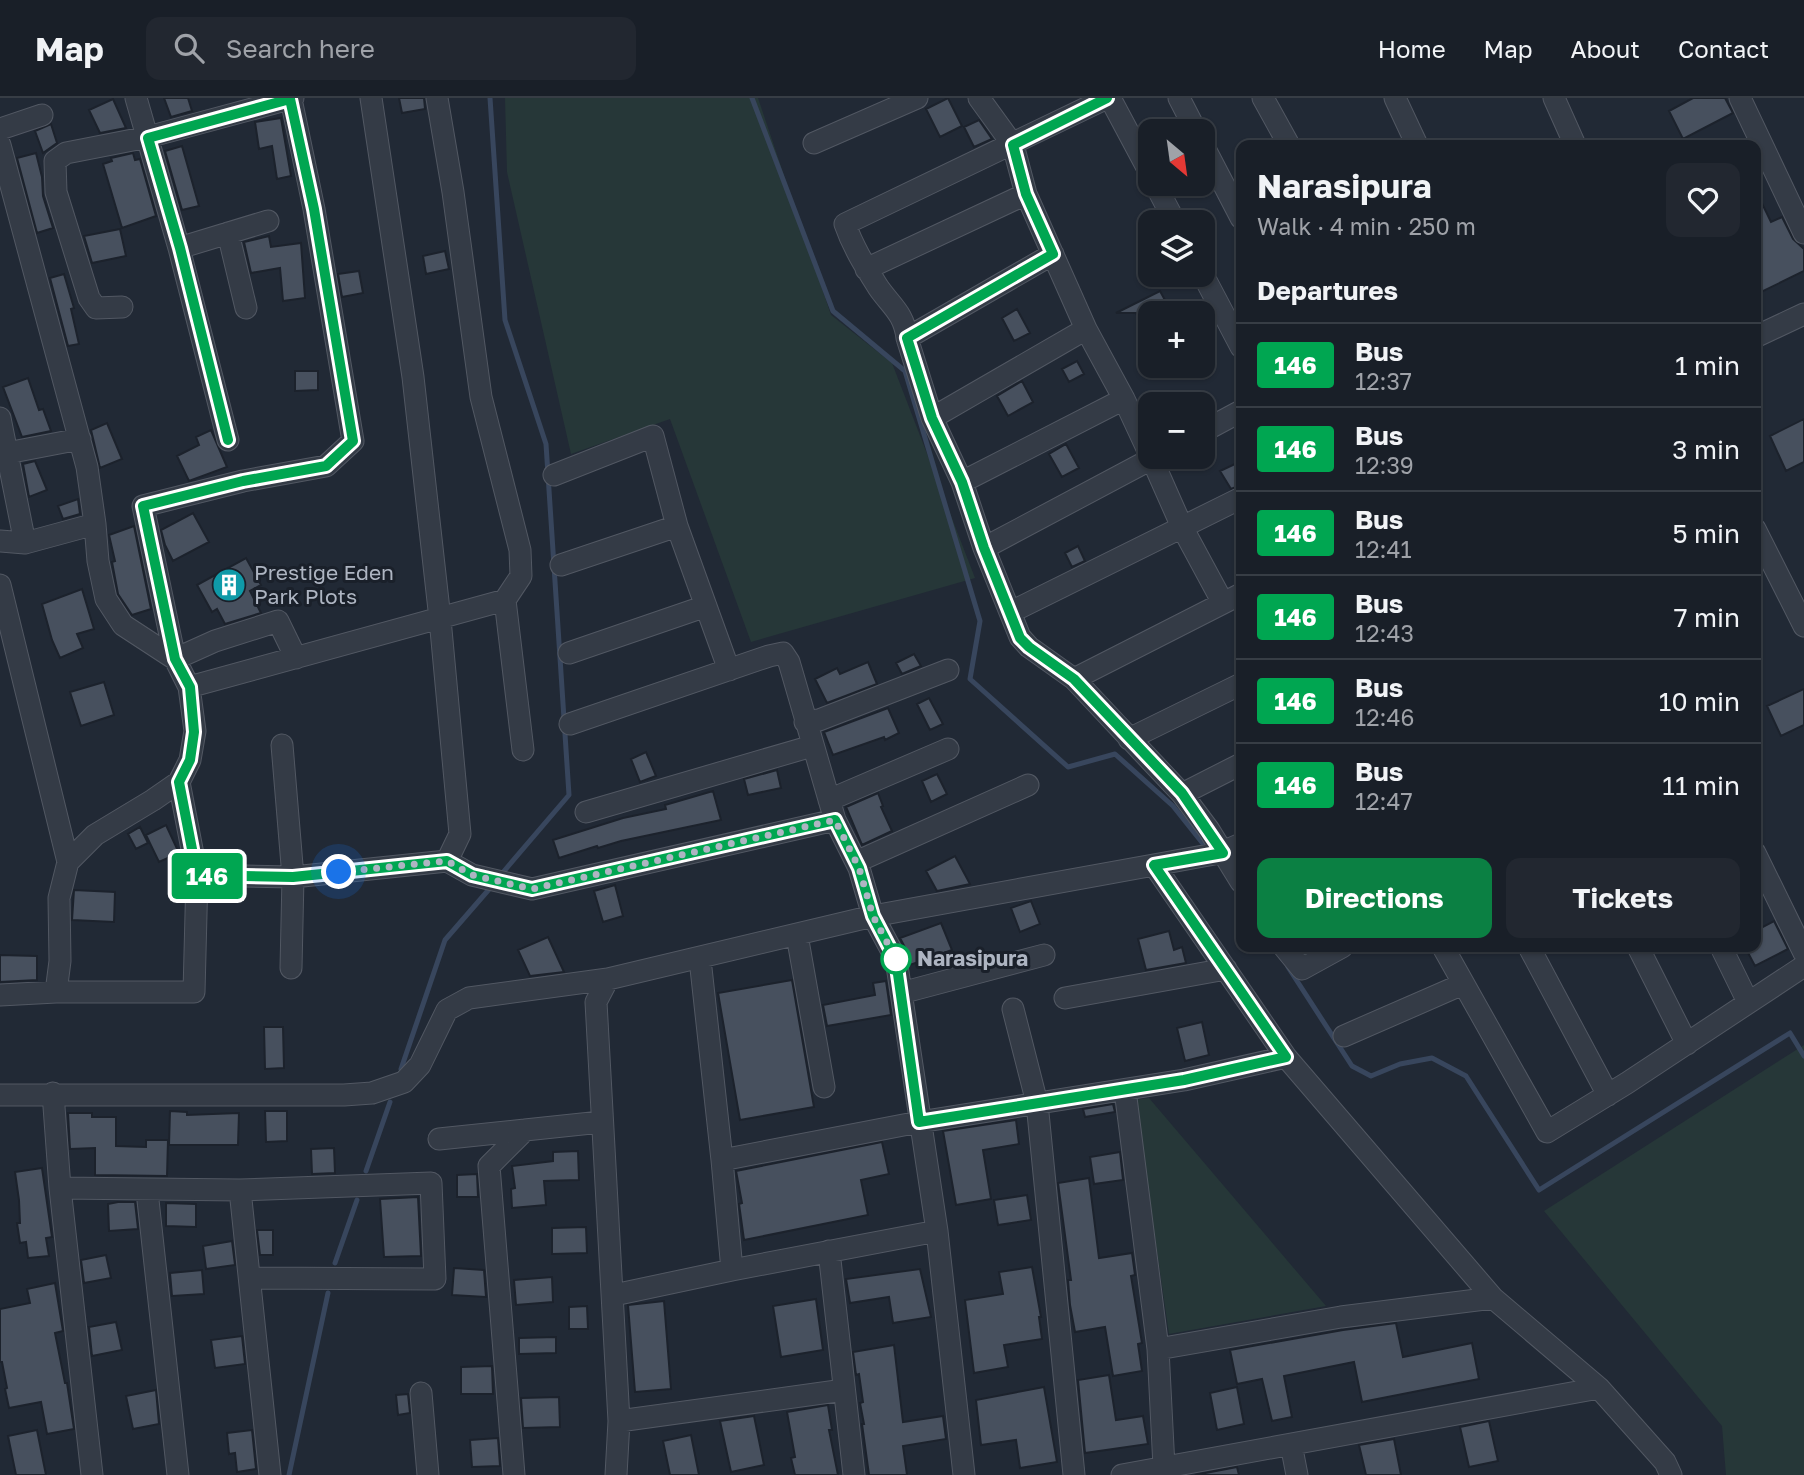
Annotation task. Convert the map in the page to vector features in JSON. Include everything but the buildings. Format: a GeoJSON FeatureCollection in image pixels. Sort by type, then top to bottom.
{"type":"FeatureCollection","features":[{"type":"Feature","properties":{"kind":"street"},"geometry":{"type":"LineString","coordinates":[[136,98],[180,248],[228,440]]}},
{"type":"Feature","properties":{"kind":"street"},"geometry":{"type":"LineString","coordinates":[[68,862],[95,835],[179,782],[190,760],[194,732],[190,687],[175,659],[143,506],[243,481],[326,466],[353,441],[314,209],[292,98],[148,138],[66,153],[55,160],[56,192],[89,299],[96,308],[122,307]]}},
{"type":"Feature","properties":{"kind":"street"},"geometry":{"type":"LineString","coordinates":[[371,98],[413,377],[440,619],[460,834],[447,861]]}},
{"type":"Feature","properties":{"kind":"street"},"geometry":{"type":"LineString","coordinates":[[190,687],[505,600],[521,576],[520,550],[481,397],[453,192],[437,98]]}},
{"type":"Feature","properties":{"kind":"street"},"geometry":{"type":"LineString","coordinates":[[814,143],[917,98]]}},
{"type":"Feature","properties":{"kind":"street"},"geometry":{"type":"LineString","coordinates":[[979,98],[1013,145],[1026,194],[1086,329],[1138,428]]}},
{"type":"Feature","properties":{"kind":"street"},"geometry":{"type":"LineString","coordinates":[[1138,151],[1109,98],[845,224],[854,249],[905,324],[932,418],[962,482],[984,548],[1017,631],[1029,647],[1074,679],[1182,793],[1228,850],[1236,870]]}},
{"type":"Feature","properties":{"kind":"street"},"geometry":{"type":"LineString","coordinates":[[1179,98],[1190,119]]}},
{"type":"Feature","properties":{"kind":"street"},"geometry":{"type":"LineString","coordinates":[[1263,98],[1286,140]]}},
{"type":"Feature","properties":{"kind":"street"},"geometry":{"type":"LineString","coordinates":[[1395,98],[1415,140]]}},
{"type":"Feature","properties":{"kind":"street"},"geometry":{"type":"LineString","coordinates":[[1554,98],[1573,140]]}},
{"type":"Feature","properties":{"kind":"street"},"geometry":{"type":"LineString","coordinates":[[1740,98],[1760,140]]}},
{"type":"Feature","properties":{"kind":"street"},"geometry":{"type":"LineString","coordinates":[[0,129],[42,116]]}},
{"type":"Feature","properties":{"kind":"street"},"geometry":{"type":"LineString","coordinates":[[1761,142],[1804,233]]}},
{"type":"Feature","properties":{"kind":"street"},"geometry":{"type":"LineString","coordinates":[[0,145],[87,467],[98,561],[106,599],[123,625],[175,659]]}},
{"type":"Feature","properties":{"kind":"street"},"geometry":{"type":"LineString","coordinates":[[1215,168],[1236,208]]}},
{"type":"Feature","properties":{"kind":"street"},"geometry":{"type":"LineString","coordinates":[[866,269],[1026,194]]}},
{"type":"Feature","properties":{"kind":"street"},"geometry":{"type":"LineString","coordinates":[[180,248],[268,221]]}},
{"type":"Feature","properties":{"kind":"street"},"geometry":{"type":"LineString","coordinates":[[228,233],[246,307]]}},
{"type":"Feature","properties":{"kind":"street"},"geometry":{"type":"LineString","coordinates":[[907,338],[1053,254]]}},
{"type":"Feature","properties":{"kind":"street"},"geometry":{"type":"LineString","coordinates":[[1209,287],[1236,338]]}},
{"type":"Feature","properties":{"kind":"street"},"geometry":{"type":"LineString","coordinates":[[1761,334],[1804,314]]}},
{"type":"Feature","properties":{"kind":"street"},"geometry":{"type":"LineString","coordinates":[[932,418],[1086,329]]}},
{"type":"Feature","properties":{"kind":"street"},"geometry":{"type":"LineString","coordinates":[[962,482],[1124,399]]}},
{"type":"Feature","properties":{"kind":"street"},"geometry":{"type":"LineString","coordinates":[[1215,425],[1236,414]]}},
{"type":"Feature","properties":{"kind":"street"},"geometry":{"type":"LineString","coordinates":[[0,418],[25,543]]}},
{"type":"Feature","properties":{"kind":"street"},"geometry":{"type":"LineString","coordinates":[[554,475],[653,436],[677,526],[729,670]]}},
{"type":"Feature","properties":{"kind":"street"},"geometry":{"type":"LineString","coordinates":[[7,453],[80,439]]}},
{"type":"Feature","properties":{"kind":"street"},"geometry":{"type":"LineString","coordinates":[[984,548],[1138,465]]}},
{"type":"Feature","properties":{"kind":"street"},"geometry":{"type":"LineString","coordinates":[[1074,679],[1232,599],[1182,527],[1157,469]]}},
{"type":"Feature","properties":{"kind":"street"},"geometry":{"type":"LineString","coordinates":[[1011,612],[1236,500]]}},
{"type":"Feature","properties":{"kind":"street"},"geometry":{"type":"LineString","coordinates":[[0,541],[25,543],[95,524]]}},
{"type":"Feature","properties":{"kind":"street"},"geometry":{"type":"LineString","coordinates":[[561,565],[677,526]]}},
{"type":"Feature","properties":{"kind":"street"},"geometry":{"type":"LineString","coordinates":[[1761,541],[1804,626]]}},
{"type":"Feature","properties":{"kind":"street"},"geometry":{"type":"LineString","coordinates":[[0,585],[68,862],[59,898],[60,961],[56,992]]}},
{"type":"Feature","properties":{"kind":"street"},"geometry":{"type":"LineString","coordinates":[[505,600],[523,750]]}},
{"type":"Feature","properties":{"kind":"street"},"geometry":{"type":"LineString","coordinates":[[569,653],[706,606]]}},
{"type":"Feature","properties":{"kind":"street"},"geometry":{"type":"LineString","coordinates":[[175,659],[215,641],[278,621],[296,658]]}},
{"type":"Feature","properties":{"kind":"street"},"geometry":{"type":"LineString","coordinates":[[570,724],[783,653],[789,662],[832,810],[856,862],[873,916],[896,960],[937,1231],[964,1475]]}},
{"type":"Feature","properties":{"kind":"street"},"geometry":{"type":"LineString","coordinates":[[805,722],[819,720],[948,670]]}},
{"type":"Feature","properties":{"kind":"street"},"geometry":{"type":"LineString","coordinates":[[1129,739],[1236,686]]}},
{"type":"Feature","properties":{"kind":"street"},"geometry":{"type":"LineString","coordinates":[[282,745],[293,877],[291,968]]}},
{"type":"Feature","properties":{"kind":"street"},"geometry":{"type":"LineString","coordinates":[[586,812],[812,746]]}},
{"type":"Feature","properties":{"kind":"street"},"geometry":{"type":"LineString","coordinates":[[197,875],[293,877],[447,861],[472,875],[532,889],[832,810],[948,749]]}},
{"type":"Feature","properties":{"kind":"street"},"geometry":{"type":"LineString","coordinates":[[1182,793],[1236,766]]}},
{"type":"Feature","properties":{"kind":"street"},"geometry":{"type":"LineString","coordinates":[[0,995],[56,992],[194,992],[197,875],[179,782]]}},
{"type":"Feature","properties":{"kind":"street"},"geometry":{"type":"LineString","coordinates":[[856,862],[1028,785]]}},
{"type":"Feature","properties":{"kind":"street"},"geometry":{"type":"LineString","coordinates":[[0,1095],[372,1093],[404,1082],[420,1065],[447,1010],[469,998],[608,979],[873,916],[1228,850]]}},
{"type":"Feature","properties":{"kind":"street"},"geometry":{"type":"LineString","coordinates":[[1158,864],[1286,1057],[1493,1298],[1599,1388],[1665,1462],[1671,1475]]}},
{"type":"Feature","properties":{"kind":"street"},"geometry":{"type":"LineString","coordinates":[[1761,865],[1804,953]]}},
{"type":"Feature","properties":{"kind":"street"},"geometry":{"type":"LineString","coordinates":[[797,935],[824,1087]]}},
{"type":"Feature","properties":{"kind":"street"},"geometry":{"type":"LineString","coordinates":[[1288,952],[1302,969],[1333,952]]}},
{"type":"Feature","properties":{"kind":"street"},"geometry":{"type":"LineString","coordinates":[[1446,952],[1547,1132],[1804,966]]}},
{"type":"Feature","properties":{"kind":"street"},"geometry":{"type":"LineString","coordinates":[[1532,952],[1608,1095]]}},
{"type":"Feature","properties":{"kind":"street"},"geometry":{"type":"LineString","coordinates":[[1641,952],[1687,1044]]}},
{"type":"Feature","properties":{"kind":"street"},"geometry":{"type":"LineString","coordinates":[[1723,952],[1748,1002]]}},
{"type":"Feature","properties":{"kind":"street"},"geometry":{"type":"LineString","coordinates":[[901,993],[1044,955]]}},
{"type":"Feature","properties":{"kind":"street"},"geometry":{"type":"LineString","coordinates":[[700,959],[732,1270]]}},
{"type":"Feature","properties":{"kind":"street"},"geometry":{"type":"LineString","coordinates":[[1065,998],[1226,969]]}},
{"type":"Feature","properties":{"kind":"street"},"geometry":{"type":"LineString","coordinates":[[608,979],[596,1002],[601,1122],[614,1295],[619,1421],[616,1475]]}},
{"type":"Feature","properties":{"kind":"street"},"geometry":{"type":"LineString","coordinates":[[1344,1036],[1462,984]]}},
{"type":"Feature","properties":{"kind":"street"},"geometry":{"type":"LineString","coordinates":[[1013,1009],[1037,1103],[1074,1475]]}},
{"type":"Feature","properties":{"kind":"street"},"geometry":{"type":"LineString","coordinates":[[722,1160],[919,1122],[1184,1080],[1286,1057]]}},
{"type":"Feature","properties":{"kind":"street"},"geometry":{"type":"LineString","coordinates":[[1125,1090],[1158,1349],[1164,1467]]}},
{"type":"Feature","properties":{"kind":"street"},"geometry":{"type":"LineString","coordinates":[[53,1093],[60,1188],[92,1475]]}},
{"type":"Feature","properties":{"kind":"street"},"geometry":{"type":"LineString","coordinates":[[439,1139],[601,1122]]}},
{"type":"Feature","properties":{"kind":"street"},"geometry":{"type":"LineString","coordinates":[[514,1475],[489,1166],[526,1130]]}},
{"type":"Feature","properties":{"kind":"street"},"geometry":{"type":"LineString","coordinates":[[60,1188],[240,1190],[431,1183],[435,1279],[250,1278]]}},
{"type":"Feature","properties":{"kind":"street"},"geometry":{"type":"LineString","coordinates":[[240,1190],[270,1475]]}},
{"type":"Feature","properties":{"kind":"street"},"geometry":{"type":"LineString","coordinates":[[147,1191],[178,1475]]}},
{"type":"Feature","properties":{"kind":"street"},"geometry":{"type":"LineString","coordinates":[[614,1295],[937,1231]]}},
{"type":"Feature","properties":{"kind":"street"},"geometry":{"type":"LineString","coordinates":[[829,1251],[853,1475]]}},
{"type":"Feature","properties":{"kind":"street"},"geometry":{"type":"LineString","coordinates":[[1158,1349],[1341,1317],[1493,1298]]}},
{"type":"Feature","properties":{"kind":"street"},"geometry":{"type":"LineString","coordinates":[[1122,1475],[1599,1388]]}},
{"type":"Feature","properties":{"kind":"street"},"geometry":{"type":"LineString","coordinates":[[619,1421],[844,1390]]}},
{"type":"Feature","properties":{"kind":"street"},"geometry":{"type":"LineString","coordinates":[[421,1393],[428,1475]]}},
{"type":"Feature","properties":{"kind":"street"},"geometry":{"type":"LineString","coordinates":[[1291,1444],[1297,1475]]}},
{"type":"Feature","properties":{"kind":"shaded area"},"geometry":{"type":"Polygon","coordinates":[[[505,98],[758,98],[831,315],[892,363],[975,578],[751,642],[670,419],[571,454],[507,172],[505,98]]]}},
{"type":"Feature","properties":{"kind":"shaded area"},"geometry":{"type":"Polygon","coordinates":[[[1804,1045],[1804,1475],[1726,1475],[1722,1426],[1544,1211],[1804,1045]]]}},
{"type":"Feature","properties":{"kind":"shaded area"},"geometry":{"type":"Polygon","coordinates":[[[1149,1098],[1326,1306],[1169,1334],[1135,1100],[1149,1098]]]}},
{"type":"Feature","properties":{"kind":"waterway"},"geometry":{"type":"LineString","coordinates":[[490,98],[505,320],[546,444],[569,795],[499,877]]}},
{"type":"Feature","properties":{"kind":"waterway"},"geometry":{"type":"LineString","coordinates":[[752,98],[833,311],[905,371],[980,621],[970,679],[1068,767],[1115,754],[1173,806],[1208,850]]}},
{"type":"Feature","properties":{"kind":"waterway"},"geometry":{"type":"LineString","coordinates":[[401,1069],[445,940],[491,887]]}},
{"type":"Feature","properties":{"kind":"waterway"},"geometry":{"type":"LineString","coordinates":[[1288,967],[1352,1066],[1371,1076],[1400,1064],[1432,1058],[1466,1076],[1539,1190],[1790,1033],[1804,1056]]}},
{"type":"Feature","properties":{"kind":"waterway"},"geometry":{"type":"LineString","coordinates":[[366,1171],[390,1102]]}},
{"type":"Feature","properties":{"kind":"waterway"},"geometry":{"type":"LineString","coordinates":[[335,1263],[357,1200]]}},
{"type":"Feature","properties":{"kind":"waterway"},"geometry":{"type":"LineString","coordinates":[[289,1475],[328,1293]]}},
{"type":"Feature","properties":{"kind":"bus line","name":"146"},"geometry":{"type":"LineString","coordinates":[[228,440],[180,248],[148,138],[290,99],[314,209],[353,441],[326,466],[243,481],[143,506],[175,659],[190,687],[194,732],[190,760],[179,782],[197,875],[293,877],[447,861],[472,875],[532,889],[835,820],[859,868],[873,916],[896,960],[919,1122],[1184,1080],[1286,1057],[1154,865],[1223,853],[1209,830],[1182,793],[1074,679],[1020,638],[984,548],[962,482],[932,418],[907,338],[1053,254],[1026,194],[1013,145],[1107,98]]}},
{"type":"Feature","properties":{"kind":"place","name":"Prestige Eden Park Plots"},"geometry":{"type":"Point","coordinates":[229,585]}},
{"type":"Feature","properties":{"kind":"place","name":"Narasipura"},"geometry":{"type":"Point","coordinates":[896,959]}},
{"type":"Feature","properties":{"kind":"route"},"geometry":{"type":"LineString","coordinates":[[339,872],[447,861],[472,875],[532,889],[835,820],[859,868],[873,916],[896,959]]}}]}
